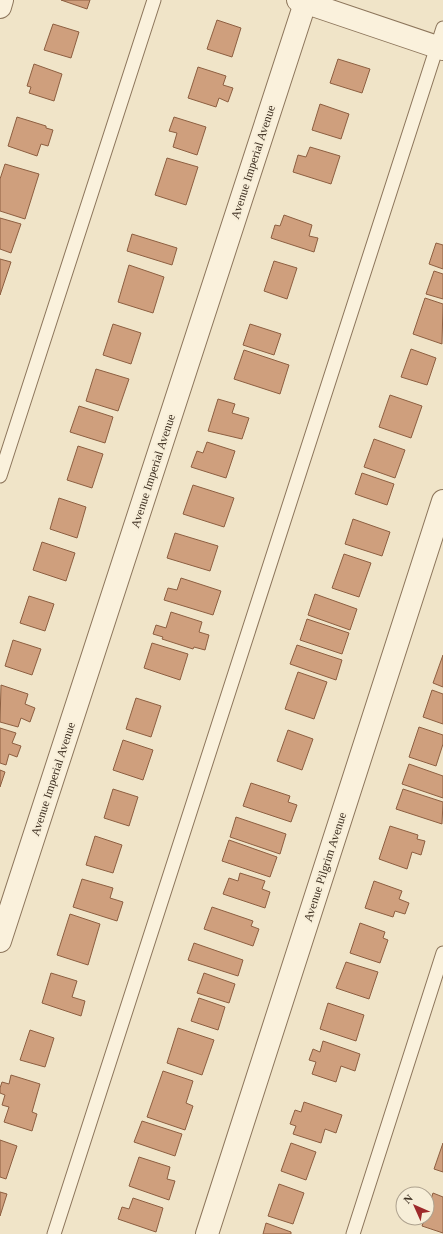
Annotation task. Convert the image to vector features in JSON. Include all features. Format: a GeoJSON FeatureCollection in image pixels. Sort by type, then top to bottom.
{"type":"FeatureCollection","features":[{"type":"Feature","properties":{"kind":"street"},"geometry":{"type":"LineString","coordinates":[[0,8],[2,0]]}},
{"type":"Feature","properties":{"kind":"street"},"geometry":{"type":"LineString","coordinates":[[303,1],[441,41]]}},
{"type":"Feature","properties":{"kind":"street","name":"Avenue Imperial Avenue"},"geometry":{"type":"LineString","coordinates":[[0,941],[303,1]]}},
{"type":"Feature","properties":{"kind":"street","name":"Avenue Pilgrim Avenue"},"geometry":{"type":"LineString","coordinates":[[207,1234],[443,501]]}},
{"type":"Feature","properties":{"kind":"lane"},"geometry":{"type":"LineString","coordinates":[[0,476],[154,0]]}},
{"type":"Feature","properties":{"kind":"lane"},"geometry":{"type":"LineString","coordinates":[[54,1234],[441,41]]}},
{"type":"Feature","properties":{"kind":"lane"},"geometry":{"type":"LineString","coordinates":[[353,1234],[443,953]]}},
{"type":"Feature","properties":{"kind":"building"},"geometry":{"type":"Polygon","coordinates":[[[61,0],[90,0],[87,9],[61,0]]]}},
{"type":"Feature","properties":{"kind":"building"},"geometry":{"type":"Polygon","coordinates":[[[217,20],[241,28],[232,57],[207,49],[217,20]]]}},
{"type":"Feature","properties":{"kind":"building"},"geometry":{"type":"Polygon","coordinates":[[[53,24],[79,32],[71,58],[44,50],[53,24]]]}},
{"type":"Feature","properties":{"kind":"building"},"geometry":{"type":"Polygon","coordinates":[[[338,59],[370,69],[362,93],[330,83],[338,59]]]}},
{"type":"Feature","properties":{"kind":"building"},"geometry":{"type":"Polygon","coordinates":[[[34,64],[62,74],[54,101],[29,93],[31,87],[27,86],[34,64]]]}},
{"type":"Feature","properties":{"kind":"building"},"geometry":{"type":"Polygon","coordinates":[[[198,67],[226,76],[223,85],[233,88],[228,102],[219,98],[216,107],[188,98],[198,67]]]}},
{"type":"Feature","properties":{"kind":"building"},"geometry":{"type":"Polygon","coordinates":[[[320,104],[349,114],[341,139],[312,130],[320,104]]]}},
{"type":"Feature","properties":{"kind":"building"},"geometry":{"type":"Polygon","coordinates":[[[17,117],[46,126],[46,128],[53,130],[48,146],[41,144],[37,156],[8,146],[17,117]]]}},
{"type":"Feature","properties":{"kind":"building"},"geometry":{"type":"Polygon","coordinates":[[[174,117],[206,127],[197,155],[173,147],[177,133],[169,131],[174,117]]]}},
{"type":"Feature","properties":{"kind":"building"},"geometry":{"type":"Polygon","coordinates":[[[310,147],[340,156],[331,184],[293,172],[298,155],[306,157],[310,147]]]}},
{"type":"Feature","properties":{"kind":"building"},"geometry":{"type":"Polygon","coordinates":[[[167,158],[198,167],[186,205],[155,195],[167,158]]]}},
{"type":"Feature","properties":{"kind":"building"},"geometry":{"type":"Polygon","coordinates":[[[5,164],[39,174],[25,219],[0,211],[0,179],[5,164]]]}},
{"type":"Feature","properties":{"kind":"building"},"geometry":{"type":"Polygon","coordinates":[[[284,215],[312,225],[309,236],[318,238],[314,252],[271,238],[275,225],[280,226],[284,215]]]}},
{"type":"Feature","properties":{"kind":"building"},"geometry":{"type":"Polygon","coordinates":[[[0,218],[21,224],[11,253],[0,249],[0,218]]]}},
{"type":"Feature","properties":{"kind":"building"},"geometry":{"type":"Polygon","coordinates":[[[132,234],[177,248],[172,265],[127,251],[132,234]]]}},
{"type":"Feature","properties":{"kind":"building"},"geometry":{"type":"Polygon","coordinates":[[[436,243],[443,245],[443,269],[429,264],[436,243]]]}},
{"type":"Feature","properties":{"kind":"building"},"geometry":{"type":"Polygon","coordinates":[[[0,259],[11,262],[0,295],[0,259]]]}},
{"type":"Feature","properties":{"kind":"building"},"geometry":{"type":"Polygon","coordinates":[[[274,261],[297,268],[287,299],[264,291],[274,261]]]}},
{"type":"Feature","properties":{"kind":"building"},"geometry":{"type":"Polygon","coordinates":[[[129,265],[164,277],[153,313],[118,302],[129,265]]]}},
{"type":"Feature","properties":{"kind":"building"},"geometry":{"type":"Polygon","coordinates":[[[434,271],[443,274],[443,299],[426,294],[434,271]]]}},
{"type":"Feature","properties":{"kind":"building"},"geometry":{"type":"Polygon","coordinates":[[[425,298],[443,304],[442,344],[413,334],[425,298]]]}},
{"type":"Feature","properties":{"kind":"building"},"geometry":{"type":"Polygon","coordinates":[[[113,324],[141,333],[131,364],[103,355],[113,324]]]}},
{"type":"Feature","properties":{"kind":"building"},"geometry":{"type":"Polygon","coordinates":[[[250,324],[281,334],[274,355],[243,345],[250,324]]]}},
{"type":"Feature","properties":{"kind":"building"},"geometry":{"type":"Polygon","coordinates":[[[411,349],[436,358],[427,385],[401,377],[411,349]]]}},
{"type":"Feature","properties":{"kind":"building"},"geometry":{"type":"Polygon","coordinates":[[[244,350],[289,365],[280,394],[234,379],[244,350]]]}},
{"type":"Feature","properties":{"kind":"building"},"geometry":{"type":"Polygon","coordinates":[[[96,369],[129,379],[118,411],[86,401],[96,369]]]}},
{"type":"Feature","properties":{"kind":"building"},"geometry":{"type":"Polygon","coordinates":[[[390,395],[422,406],[411,438],[379,427],[390,395]]]}},
{"type":"Feature","properties":{"kind":"building"},"geometry":{"type":"Polygon","coordinates":[[[218,399],[235,404],[232,413],[249,418],[242,439],[208,431],[218,399]]]}},
{"type":"Feature","properties":{"kind":"building"},"geometry":{"type":"Polygon","coordinates":[[[79,406],[113,417],[105,443],[70,432],[79,406]]]}},
{"type":"Feature","properties":{"kind":"building"},"geometry":{"type":"Polygon","coordinates":[[[374,439],[405,450],[395,478],[364,467],[374,439]]]}},
{"type":"Feature","properties":{"kind":"building"},"geometry":{"type":"Polygon","coordinates":[[[207,442],[235,451],[226,478],[191,467],[197,451],[203,453],[207,442]]]}},
{"type":"Feature","properties":{"kind":"building"},"geometry":{"type":"Polygon","coordinates":[[[78,446],[103,454],[92,488],[67,480],[78,446]]]}},
{"type":"Feature","properties":{"kind":"building"},"geometry":{"type":"Polygon","coordinates":[[[362,473],[394,484],[387,505],[355,494],[362,473]]]}},
{"type":"Feature","properties":{"kind":"building"},"geometry":{"type":"Polygon","coordinates":[[[193,485],[234,498],[224,527],[183,514],[193,485]]]}},
{"type":"Feature","properties":{"kind":"building"},"geometry":{"type":"Polygon","coordinates":[[[59,498],[86,507],[77,538],[50,529],[59,498]]]}},
{"type":"Feature","properties":{"kind":"building"},"geometry":{"type":"Polygon","coordinates":[[[353,519],[390,532],[382,556],[345,544],[353,519]]]}},
{"type":"Feature","properties":{"kind":"building"},"geometry":{"type":"Polygon","coordinates":[[[175,533],[218,546],[210,571],[167,558],[175,533]]]}},
{"type":"Feature","properties":{"kind":"building"},"geometry":{"type":"Polygon","coordinates":[[[42,542],[75,553],[66,581],[33,570],[42,542]]]}},
{"type":"Feature","properties":{"kind":"building"},"geometry":{"type":"Polygon","coordinates":[[[344,554],[371,563],[359,597],[332,588],[344,554]]]}},
{"type":"Feature","properties":{"kind":"building"},"geometry":{"type":"Polygon","coordinates":[[[181,578],[221,591],[213,615],[164,600],[168,588],[177,590],[181,578]]]}},
{"type":"Feature","properties":{"kind":"building"},"geometry":{"type":"Polygon","coordinates":[[[315,594],[357,609],[350,630],[308,615],[315,594]]]}},
{"type":"Feature","properties":{"kind":"building"},"geometry":{"type":"Polygon","coordinates":[[[29,596],[54,604],[45,631],[20,623],[29,596]]]}},
{"type":"Feature","properties":{"kind":"building"},"geometry":{"type":"Polygon","coordinates":[[[171,612],[202,622],[199,632],[209,635],[205,650],[194,647],[193,649],[162,639],[163,637],[153,634],[156,625],[166,628],[171,612]]]}},
{"type":"Feature","properties":{"kind":"building"},"geometry":{"type":"Polygon","coordinates":[[[307,619],[349,633],[342,654],[300,640],[307,619]]]}},
{"type":"Feature","properties":{"kind":"building"},"geometry":{"type":"Polygon","coordinates":[[[13,640],[41,649],[32,675],[5,666],[13,640]]]}},
{"type":"Feature","properties":{"kind":"building"},"geometry":{"type":"Polygon","coordinates":[[[152,643],[188,654],[180,680],[144,668],[152,643]]]}},
{"type":"Feature","properties":{"kind":"building"},"geometry":{"type":"Polygon","coordinates":[[[297,645],[342,660],[336,680],[290,664],[297,645]]]}},
{"type":"Feature","properties":{"kind":"building"},"geometry":{"type":"Polygon","coordinates":[[[443,655],[443,687],[433,683],[443,655]]]}},
{"type":"Feature","properties":{"kind":"building"},"geometry":{"type":"Polygon","coordinates":[[[298,672],[327,682],[314,719],[285,709],[298,672]]]}},
{"type":"Feature","properties":{"kind":"building"},"geometry":{"type":"Polygon","coordinates":[[[1,685],[28,694],[25,704],[35,708],[30,722],[21,718],[18,727],[0,722],[1,685]]]}},
{"type":"Feature","properties":{"kind":"building"},"geometry":{"type":"Polygon","coordinates":[[[432,690],[443,694],[443,724],[423,717],[432,690]]]}},
{"type":"Feature","properties":{"kind":"building"},"geometry":{"type":"Polygon","coordinates":[[[136,698],[161,706],[151,737],[126,729],[136,698]]]}},
{"type":"Feature","properties":{"kind":"building"},"geometry":{"type":"Polygon","coordinates":[[[419,727],[443,735],[443,744],[436,766],[409,757],[419,727]]]}},
{"type":"Feature","properties":{"kind":"building"},"geometry":{"type":"Polygon","coordinates":[[[0,728],[16,733],[12,743],[21,746],[17,757],[9,754],[6,765],[0,763],[0,728]]]}},
{"type":"Feature","properties":{"kind":"building"},"geometry":{"type":"Polygon","coordinates":[[[288,730],[313,739],[302,770],[277,761],[288,730]]]}},
{"type":"Feature","properties":{"kind":"building"},"geometry":{"type":"Polygon","coordinates":[[[123,740],[153,750],[143,780],[113,770],[123,740]]]}},
{"type":"Feature","properties":{"kind":"building"},"geometry":{"type":"Polygon","coordinates":[[[409,764],[443,776],[443,798],[402,784],[409,764]]]}},
{"type":"Feature","properties":{"kind":"building"},"geometry":{"type":"Polygon","coordinates":[[[0,770],[5,772],[0,787],[0,770]]]}},
{"type":"Feature","properties":{"kind":"building"},"geometry":{"type":"Polygon","coordinates":[[[251,783],[290,796],[288,802],[297,805],[291,822],[243,806],[251,783]]]}},
{"type":"Feature","properties":{"kind":"building"},"geometry":{"type":"Polygon","coordinates":[[[113,789],[138,797],[129,826],[104,818],[113,789]]]}},
{"type":"Feature","properties":{"kind":"building"},"geometry":{"type":"Polygon","coordinates":[[[403,789],[443,802],[442,824],[396,809],[403,789]]]}},
{"type":"Feature","properties":{"kind":"building"},"geometry":{"type":"Polygon","coordinates":[[[236,817],[286,834],[280,854],[230,837],[236,817]]]}},
{"type":"Feature","properties":{"kind":"building"},"geometry":{"type":"Polygon","coordinates":[[[390,826],[418,835],[417,839],[425,841],[421,855],[412,852],[407,869],[379,859],[390,826]]]}},
{"type":"Feature","properties":{"kind":"building"},"geometry":{"type":"Polygon","coordinates":[[[95,836],[122,845],[113,873],[86,865],[95,836]]]}},
{"type":"Feature","properties":{"kind":"building"},"geometry":{"type":"Polygon","coordinates":[[[229,840],[277,857],[270,877],[222,861],[229,840]]]}},
{"type":"Feature","properties":{"kind":"building"},"geometry":{"type":"Polygon","coordinates":[[[240,873],[265,881],[262,889],[270,892],[265,908],[223,894],[229,878],[238,881],[240,873]]]}},
{"type":"Feature","properties":{"kind":"building"},"geometry":{"type":"Polygon","coordinates":[[[82,879],[113,888],[110,898],[123,902],[117,921],[73,907],[82,879]]]}},
{"type":"Feature","properties":{"kind":"building"},"geometry":{"type":"Polygon","coordinates":[[[374,881],[402,891],[399,899],[409,903],[405,914],[395,911],[393,917],[365,908],[374,881]]]}},
{"type":"Feature","properties":{"kind":"building"},"geometry":{"type":"Polygon","coordinates":[[[212,907],[253,921],[251,926],[259,929],[253,946],[204,929],[212,907]]]}},
{"type":"Feature","properties":{"kind":"building"},"geometry":{"type":"Polygon","coordinates":[[[70,914],[100,924],[88,965],[57,955],[70,914]]]}},
{"type":"Feature","properties":{"kind":"building"},"geometry":{"type":"Polygon","coordinates":[[[360,923],[385,932],[383,938],[388,940],[380,963],[350,953],[360,923]]]}},
{"type":"Feature","properties":{"kind":"building"},"geometry":{"type":"Polygon","coordinates":[[[194,943],[243,960],[238,976],[188,960],[194,943]]]}},
{"type":"Feature","properties":{"kind":"building"},"geometry":{"type":"Polygon","coordinates":[[[346,962],[378,972],[369,999],[336,988],[346,962]]]}},
{"type":"Feature","properties":{"kind":"building"},"geometry":{"type":"Polygon","coordinates":[[[51,973],[77,981],[72,997],[85,1001],[81,1016],[42,1003],[51,973]]]}},
{"type":"Feature","properties":{"kind":"building"},"geometry":{"type":"Polygon","coordinates":[[[204,973],[235,984],[229,1003],[197,993],[204,973]]]}},
{"type":"Feature","properties":{"kind":"building"},"geometry":{"type":"Polygon","coordinates":[[[199,998],[225,1007],[218,1030],[191,1021],[199,998]]]}},
{"type":"Feature","properties":{"kind":"building"},"geometry":{"type":"Polygon","coordinates":[[[328,1003],[364,1015],[356,1041],[320,1029],[328,1003]]]}},
{"type":"Feature","properties":{"kind":"building"},"geometry":{"type":"Polygon","coordinates":[[[178,1028],[214,1040],[202,1075],[167,1063],[178,1028]]]}},
{"type":"Feature","properties":{"kind":"building"},"geometry":{"type":"Polygon","coordinates":[[[30,1030],[54,1038],[45,1067],[20,1060],[30,1030]]]}},
{"type":"Feature","properties":{"kind":"building"},"geometry":{"type":"Polygon","coordinates":[[[323,1041],[360,1054],[355,1071],[341,1066],[336,1082],[312,1074],[316,1062],[309,1060],[313,1049],[320,1052],[323,1041]]]}},
{"type":"Feature","properties":{"kind":"building"},"geometry":{"type":"Polygon","coordinates":[[[163,1071],[193,1081],[186,1103],[193,1106],[185,1130],[147,1117],[163,1071]]]}},
{"type":"Feature","properties":{"kind":"building"},"geometry":{"type":"Polygon","coordinates":[[[11,1075],[40,1084],[32,1112],[37,1114],[32,1131],[4,1122],[9,1107],[2,1105],[5,1095],[0,1093],[0,1088],[2,1082],[9,1084],[11,1075]]]}},
{"type":"Feature","properties":{"kind":"building"},"geometry":{"type":"Polygon","coordinates":[[[304,1102],[342,1115],[336,1133],[325,1129],[321,1143],[293,1134],[296,1126],[290,1124],[295,1110],[301,1112],[304,1102]]]}},
{"type":"Feature","properties":{"kind":"building"},"geometry":{"type":"Polygon","coordinates":[[[142,1121],[182,1134],[175,1156],[134,1142],[142,1121]]]}},
{"type":"Feature","properties":{"kind":"building"},"geometry":{"type":"Polygon","coordinates":[[[0,1140],[17,1146],[6,1179],[0,1177],[0,1140]]]}},
{"type":"Feature","properties":{"kind":"building"},"geometry":{"type":"Polygon","coordinates":[[[291,1143],[316,1152],[306,1180],[281,1171],[291,1143]]]}},
{"type":"Feature","properties":{"kind":"building"},"geometry":{"type":"Polygon","coordinates":[[[443,1143],[443,1172],[434,1169],[443,1143]]]}},
{"type":"Feature","properties":{"kind":"building"},"geometry":{"type":"Polygon","coordinates":[[[139,1157],[170,1167],[167,1179],[175,1181],[169,1200],[129,1186],[139,1157]]]}},
{"type":"Feature","properties":{"kind":"building"},"geometry":{"type":"Polygon","coordinates":[[[279,1184],[304,1193],[293,1224],[268,1216],[279,1184]]]}},
{"type":"Feature","properties":{"kind":"building"},"geometry":{"type":"Polygon","coordinates":[[[0,1192],[7,1194],[0,1216],[0,1192]]]}},
{"type":"Feature","properties":{"kind":"building"},"geometry":{"type":"Polygon","coordinates":[[[435,1194],[443,1197],[443,1233],[422,1226],[435,1226],[435,1194]]]}},
{"type":"Feature","properties":{"kind":"building"},"geometry":{"type":"Polygon","coordinates":[[[133,1198],[163,1208],[156,1232],[118,1219],[122,1207],[129,1209],[133,1198]]]}},
{"type":"Feature","properties":{"kind":"building"},"geometry":{"type":"Polygon","coordinates":[[[266,1223],[291,1232],[291,1234],[263,1234],[266,1223]]]}}]}
